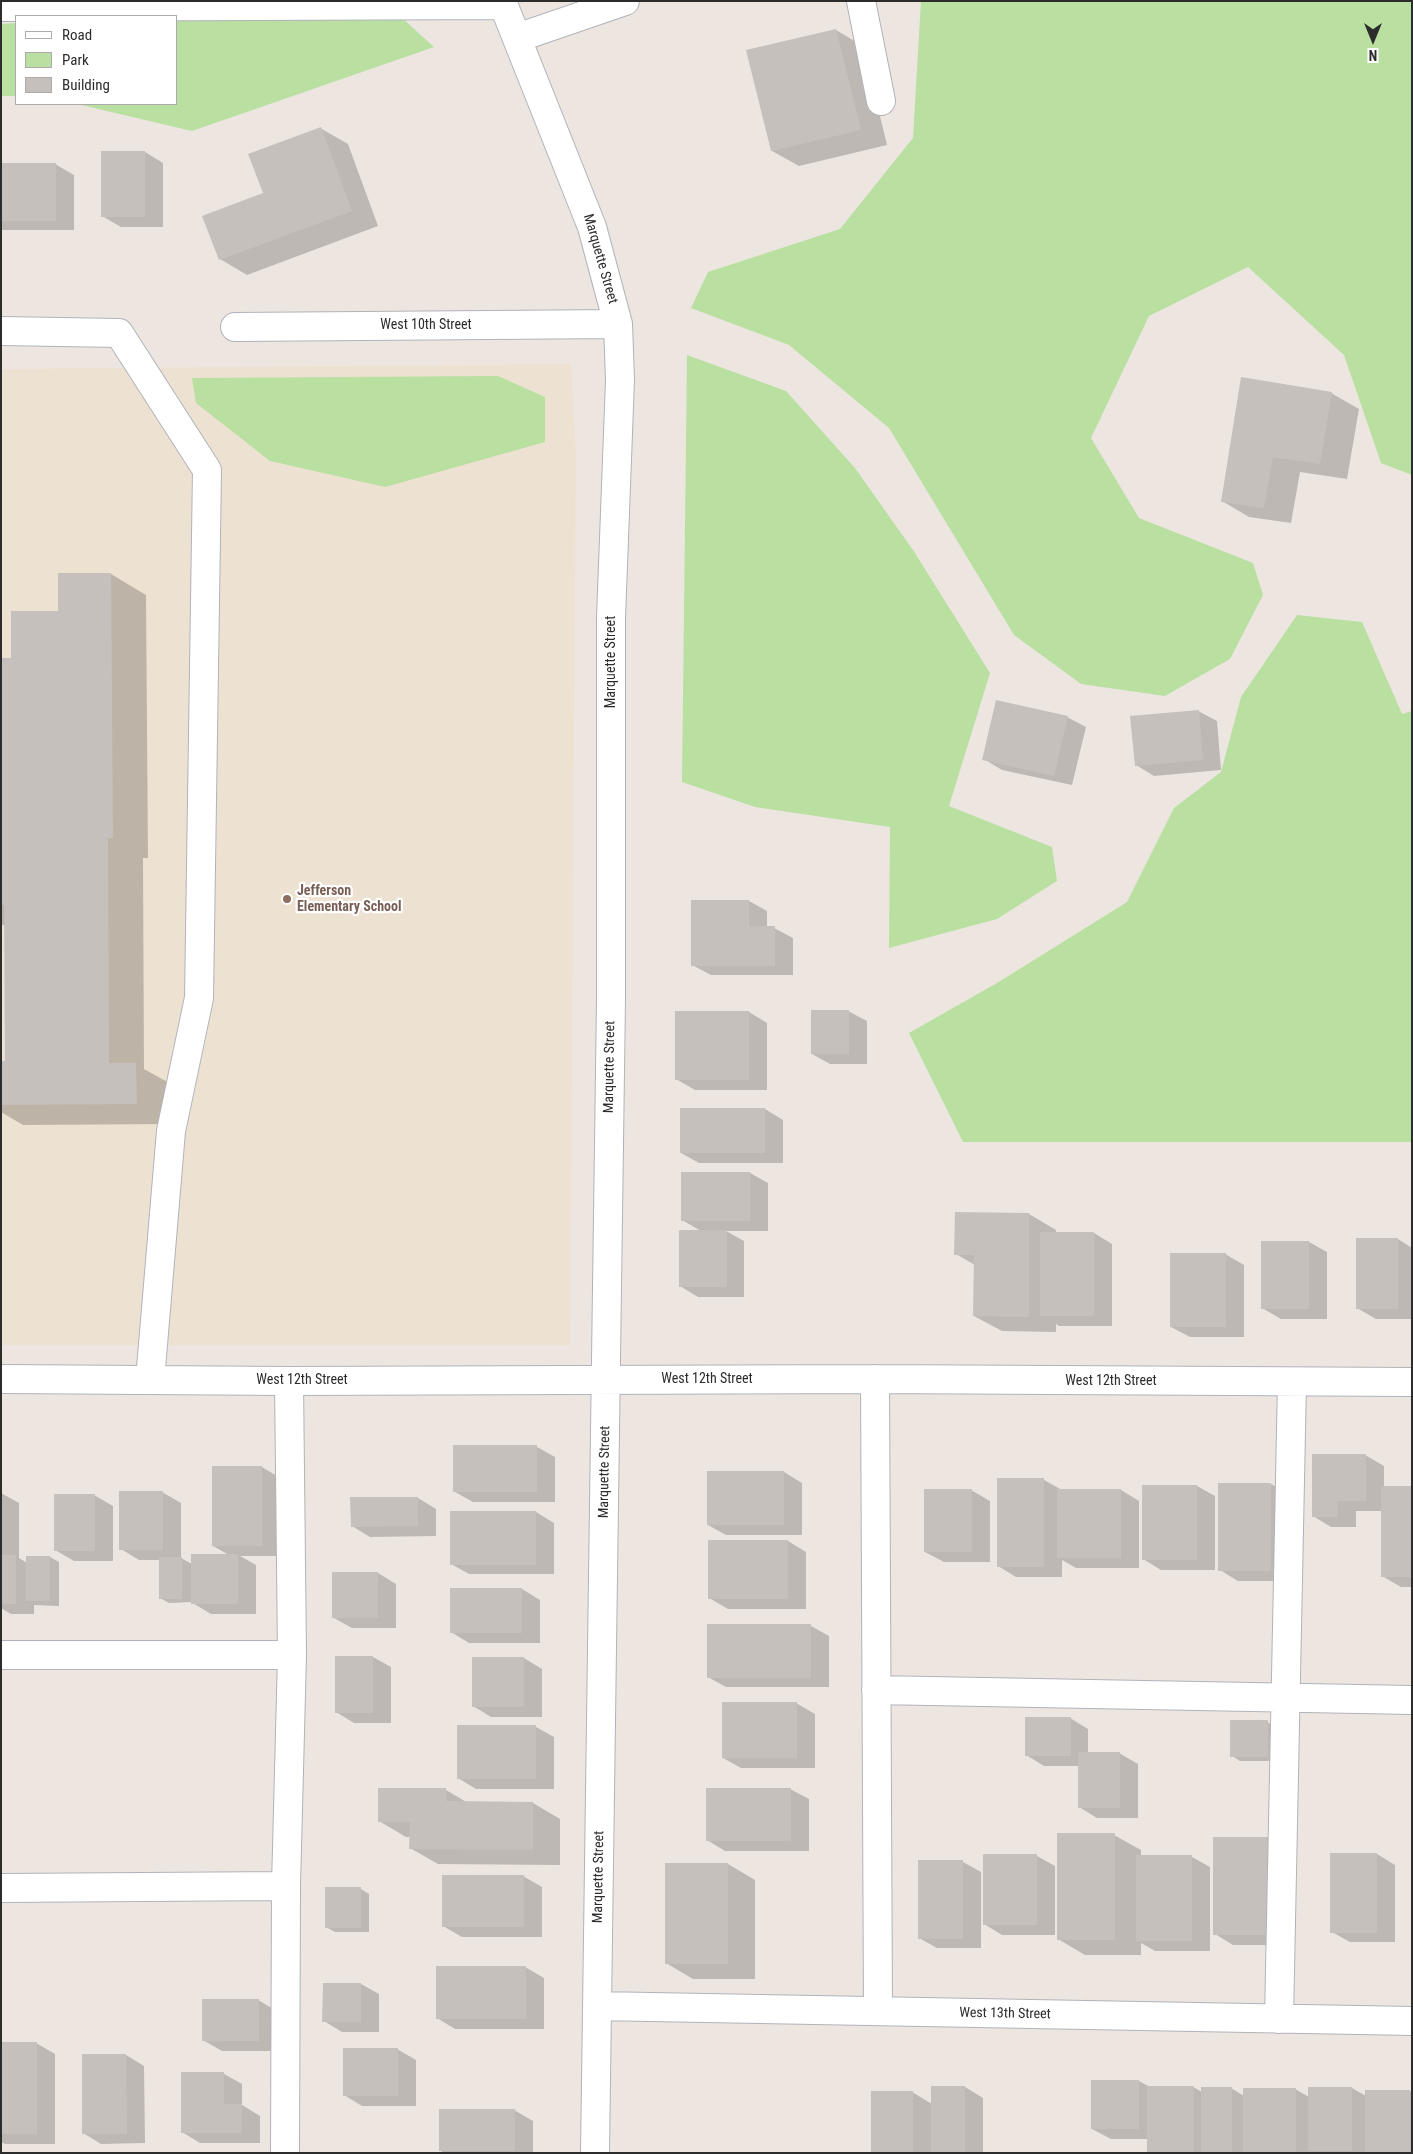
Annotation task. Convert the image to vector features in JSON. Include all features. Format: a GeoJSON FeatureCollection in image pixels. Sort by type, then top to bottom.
{"type":"FeatureCollection","features":[{"type":"Feature","properties":{"kind":"street"},"geometry":{"type":"LineString","coordinates":[[517,38],[625,1]]}},
{"type":"Feature","properties":{"kind":"street"},"geometry":{"type":"LineString","coordinates":[[860,1],[881,101]]}},
{"type":"Feature","properties":{"kind":"street"},"geometry":{"type":"LineString","coordinates":[[1,7],[503,3]]}},
{"type":"Feature","properties":{"kind":"street","name":"Marquette Street"},"geometry":{"type":"LineString","coordinates":[[503,3],[592,227],[618,324],[620,380],[611,618],[612,953],[595,2153]]}},
{"type":"Feature","properties":{"kind":"street","name":"West 10th Street"},"geometry":{"type":"LineString","coordinates":[[235,327],[618,324]]}},
{"type":"Feature","properties":{"kind":"street"},"geometry":{"type":"LineString","coordinates":[[1,331],[119,333],[207,470],[199,998],[171,1131],[150,1380]]}},
{"type":"Feature","properties":{"kind":"street","name":"West 12th Street"},"geometry":{"type":"LineString","coordinates":[[1,1379],[289,1381],[875,1379],[1412,1382]]}},
{"type":"Feature","properties":{"kind":"street"},"geometry":{"type":"LineString","coordinates":[[875,1379],[878,2011]]}},
{"type":"Feature","properties":{"kind":"street"},"geometry":{"type":"LineString","coordinates":[[284,2153],[286,1886],[292,1655],[289,1381]]}},
{"type":"Feature","properties":{"kind":"street"},"geometry":{"type":"LineString","coordinates":[[1279,2019],[1292,1382]]}},
{"type":"Feature","properties":{"kind":"street"},"geometry":{"type":"LineString","coordinates":[[1,1655],[292,1655]]}},
{"type":"Feature","properties":{"kind":"street"},"geometry":{"type":"LineString","coordinates":[[876,1690],[1412,1700]]}},
{"type":"Feature","properties":{"kind":"street"},"geometry":{"type":"LineString","coordinates":[[1,1888],[286,1886]]}},
{"type":"Feature","properties":{"kind":"street","name":"West 13th Street"},"geometry":{"type":"LineString","coordinates":[[598,2006],[1412,2021]]}},
{"type":"Feature","properties":{"kind":"shaded area","name":"Jefferson Elementary School"},"geometry":{"type":"Polygon","coordinates":[[[571,364],[576,453],[570,1345],[1,1345],[1,369],[571,364]]]}},
{"type":"Feature","properties":{"kind":"green space"},"geometry":{"type":"Polygon","coordinates":[[[921,1],[1412,1],[1412,475],[1381,463],[1344,355],[1248,267],[1149,316],[1091,438],[1139,518],[1253,563],[1263,595],[1230,659],[1165,696],[1081,684],[1014,635],[889,428],[789,345],[691,308],[708,272],[840,229],[913,138],[921,1]]]}},
{"type":"Feature","properties":{"kind":"green space"},"geometry":{"type":"Polygon","coordinates":[[[402,18],[434,47],[192,131],[81,105],[178,105],[178,21],[402,18]]]}},
{"type":"Feature","properties":{"kind":"green space"},"geometry":{"type":"Polygon","coordinates":[[[15,23],[15,96],[1,96],[1,24],[15,23]]]}},
{"type":"Feature","properties":{"kind":"green space"},"geometry":{"type":"Polygon","coordinates":[[[687,355],[786,391],[855,468],[913,550],[990,673],[949,806],[1052,847],[1057,881],[997,919],[889,948],[890,827],[755,807],[682,782],[687,355]]]}},
{"type":"Feature","properties":{"kind":"green space"},"geometry":{"type":"Polygon","coordinates":[[[498,376],[545,397],[545,442],[385,487],[270,461],[196,403],[192,378],[498,376]]]}},
{"type":"Feature","properties":{"kind":"green space"},"geometry":{"type":"Polygon","coordinates":[[[1297,615],[1362,622],[1402,714],[1412,711],[1412,1142],[963,1142],[909,1033],[997,983],[1127,902],[1174,808],[1221,772],[1241,697],[1297,615]]]}},
{"type":"Feature","properties":{"kind":"building"},"geometry":{"type":"Polygon","coordinates":[[[836,29],[861,130],[771,151],[746,50],[836,29]]]}},
{"type":"Feature","properties":{"kind":"building"},"geometry":{"type":"Polygon","coordinates":[[[321,127],[352,211],[219,260],[202,216],[263,193],[248,154],[321,127]]]}},
{"type":"Feature","properties":{"kind":"building"},"geometry":{"type":"Polygon","coordinates":[[[101,151],[145,151],[145,217],[101,217],[101,151]]]}},
{"type":"Feature","properties":{"kind":"building"},"geometry":{"type":"Polygon","coordinates":[[[1,163],[56,163],[56,221],[1,221],[1,163]]]}},
{"type":"Feature","properties":{"kind":"building"},"geometry":{"type":"Polygon","coordinates":[[[1241,377],[1332,392],[1320,464],[1273,457],[1264,508],[1221,502],[1241,377]]]}},
{"type":"Feature","properties":{"kind":"building"},"geometry":{"type":"Polygon","coordinates":[[[58,573],[111,573],[113,838],[108,838],[109,1063],[136,1063],[137,1104],[1,1105],[1,1061],[5,1061],[4,905],[1,905],[1,658],[11,658],[11,611],[58,611],[58,573]]]}},
{"type":"Feature","properties":{"kind":"building"},"geometry":{"type":"Polygon","coordinates":[[[996,700],[1068,716],[1054,776],[982,760],[996,700]]]}},
{"type":"Feature","properties":{"kind":"building"},"geometry":{"type":"Polygon","coordinates":[[[1199,710],[1203,760],[1135,766],[1130,716],[1199,710]]]}},
{"type":"Feature","properties":{"kind":"building"},"geometry":{"type":"Polygon","coordinates":[[[691,900],[749,900],[749,926],[775,926],[775,966],[691,966],[691,900]]]}},
{"type":"Feature","properties":{"kind":"building"},"geometry":{"type":"Polygon","coordinates":[[[811,1010],[849,1010],[849,1054],[811,1054],[811,1010]]]}},
{"type":"Feature","properties":{"kind":"building"},"geometry":{"type":"Polygon","coordinates":[[[675,1011],[749,1011],[749,1080],[675,1080],[675,1011]]]}},
{"type":"Feature","properties":{"kind":"building"},"geometry":{"type":"Polygon","coordinates":[[[680,1108],[765,1108],[765,1153],[680,1153],[680,1108]]]}},
{"type":"Feature","properties":{"kind":"building"},"geometry":{"type":"Polygon","coordinates":[[[681,1172],[750,1172],[750,1221],[681,1221],[681,1172]]]}},
{"type":"Feature","properties":{"kind":"building"},"geometry":{"type":"Polygon","coordinates":[[[955,1212],[1029,1213],[1029,1317],[973,1316],[974,1255],[954,1255],[955,1212]]]}},
{"type":"Feature","properties":{"kind":"building"},"geometry":{"type":"Polygon","coordinates":[[[679,1230],[727,1230],[727,1287],[679,1287],[679,1230]]]}},
{"type":"Feature","properties":{"kind":"building"},"geometry":{"type":"Polygon","coordinates":[[[1040,1232],[1094,1232],[1094,1316],[1040,1316],[1040,1232]]]}},
{"type":"Feature","properties":{"kind":"building"},"geometry":{"type":"Polygon","coordinates":[[[1356,1238],[1398,1238],[1398,1309],[1356,1309],[1356,1238]]]}},
{"type":"Feature","properties":{"kind":"building"},"geometry":{"type":"Polygon","coordinates":[[[1261,1241],[1309,1241],[1309,1309],[1261,1309],[1261,1241]]]}},
{"type":"Feature","properties":{"kind":"building"},"geometry":{"type":"Polygon","coordinates":[[[1170,1253],[1226,1253],[1226,1327],[1170,1327],[1170,1253]]]}},
{"type":"Feature","properties":{"kind":"building"},"geometry":{"type":"Polygon","coordinates":[[[453,1445],[537,1445],[537,1492],[453,1492],[453,1445]]]}},
{"type":"Feature","properties":{"kind":"building"},"geometry":{"type":"Polygon","coordinates":[[[1312,1454],[1366,1454],[1366,1501],[1338,1501],[1338,1517],[1312,1517],[1312,1454]]]}},
{"type":"Feature","properties":{"kind":"building"},"geometry":{"type":"Polygon","coordinates":[[[212,1466],[262,1466],[262,1546],[212,1546],[212,1466]]]}},
{"type":"Feature","properties":{"kind":"building"},"geometry":{"type":"Polygon","coordinates":[[[707,1471],[784,1471],[784,1525],[707,1525],[707,1471]]]}},
{"type":"Feature","properties":{"kind":"building"},"geometry":{"type":"Polygon","coordinates":[[[997,1478],[1044,1478],[1044,1567],[997,1567],[997,1478]]]}},
{"type":"Feature","properties":{"kind":"building"},"geometry":{"type":"Polygon","coordinates":[[[1218,1483],[1271,1483],[1271,1571],[1218,1571],[1218,1483]]]}},
{"type":"Feature","properties":{"kind":"building"},"geometry":{"type":"Polygon","coordinates":[[[1142,1485],[1197,1485],[1197,1560],[1142,1560],[1142,1485]]]}},
{"type":"Feature","properties":{"kind":"building"},"geometry":{"type":"Polygon","coordinates":[[[1381,1486],[1412,1486],[1412,1577],[1381,1577],[1381,1486]]]}},
{"type":"Feature","properties":{"kind":"building"},"geometry":{"type":"Polygon","coordinates":[[[924,1489],[972,1489],[972,1552],[924,1552],[924,1489]]]}},
{"type":"Feature","properties":{"kind":"building"},"geometry":{"type":"Polygon","coordinates":[[[1057,1489],[1121,1489],[1121,1558],[1057,1558],[1057,1489]]]}},
{"type":"Feature","properties":{"kind":"building"},"geometry":{"type":"Polygon","coordinates":[[[119,1491],[163,1491],[163,1550],[119,1550],[119,1491]]]}},
{"type":"Feature","properties":{"kind":"building"},"geometry":{"type":"Polygon","coordinates":[[[54,1494],[95,1494],[95,1551],[54,1551],[54,1494]]]}},
{"type":"Feature","properties":{"kind":"building"},"geometry":{"type":"Polygon","coordinates":[[[350,1497],[418,1497],[418,1526],[351,1527],[350,1497]]]}},
{"type":"Feature","properties":{"kind":"building"},"geometry":{"type":"Polygon","coordinates":[[[450,1511],[536,1511],[536,1565],[450,1565],[450,1511]]]}},
{"type":"Feature","properties":{"kind":"building"},"geometry":{"type":"Polygon","coordinates":[[[708,1540],[788,1540],[788,1599],[708,1599],[708,1540]]]}},
{"type":"Feature","properties":{"kind":"building"},"geometry":{"type":"Polygon","coordinates":[[[191,1554],[238,1554],[238,1604],[191,1604],[191,1554]]]}},
{"type":"Feature","properties":{"kind":"building"},"geometry":{"type":"Polygon","coordinates":[[[1,1555],[16,1555],[16,1604],[1,1604],[1,1555]]]}},
{"type":"Feature","properties":{"kind":"building"},"geometry":{"type":"Polygon","coordinates":[[[26,1556],[50,1556],[50,1601],[26,1601],[26,1556]]]}},
{"type":"Feature","properties":{"kind":"building"},"geometry":{"type":"Polygon","coordinates":[[[159,1557],[182,1557],[182,1599],[159,1599],[159,1557]]]}},
{"type":"Feature","properties":{"kind":"building"},"geometry":{"type":"Polygon","coordinates":[[[332,1572],[378,1572],[378,1618],[332,1618],[332,1572]]]}},
{"type":"Feature","properties":{"kind":"building"},"geometry":{"type":"Polygon","coordinates":[[[450,1588],[522,1588],[522,1633],[450,1633],[450,1588]]]}},
{"type":"Feature","properties":{"kind":"building"},"geometry":{"type":"Polygon","coordinates":[[[707,1624],[811,1624],[811,1678],[707,1678],[707,1624]]]}},
{"type":"Feature","properties":{"kind":"building"},"geometry":{"type":"Polygon","coordinates":[[[335,1656],[373,1656],[373,1713],[335,1713],[335,1656]]]}},
{"type":"Feature","properties":{"kind":"building"},"geometry":{"type":"Polygon","coordinates":[[[472,1657],[524,1657],[524,1707],[472,1707],[472,1657]]]}},
{"type":"Feature","properties":{"kind":"building"},"geometry":{"type":"Polygon","coordinates":[[[722,1702],[797,1702],[797,1758],[722,1758],[722,1702]]]}},
{"type":"Feature","properties":{"kind":"building"},"geometry":{"type":"Polygon","coordinates":[[[1025,1717],[1071,1717],[1071,1756],[1025,1756],[1025,1717]]]}},
{"type":"Feature","properties":{"kind":"building"},"geometry":{"type":"Polygon","coordinates":[[[1230,1720],[1268,1720],[1268,1757],[1230,1757],[1230,1720]]]}},
{"type":"Feature","properties":{"kind":"building"},"geometry":{"type":"Polygon","coordinates":[[[457,1725],[536,1725],[536,1779],[457,1779],[457,1725]]]}},
{"type":"Feature","properties":{"kind":"building"},"geometry":{"type":"Polygon","coordinates":[[[1078,1752],[1120,1752],[1120,1808],[1078,1808],[1078,1752]]]}},
{"type":"Feature","properties":{"kind":"building"},"geometry":{"type":"Polygon","coordinates":[[[378,1788],[446,1788],[446,1801],[533,1802],[533,1850],[409,1849],[410,1822],[378,1822],[378,1788]]]}},
{"type":"Feature","properties":{"kind":"building"},"geometry":{"type":"Polygon","coordinates":[[[706,1788],[791,1788],[791,1841],[706,1841],[706,1788]]]}},
{"type":"Feature","properties":{"kind":"building"},"geometry":{"type":"Polygon","coordinates":[[[1057,1833],[1115,1833],[1115,1940],[1057,1940],[1057,1833]]]}},
{"type":"Feature","properties":{"kind":"building"},"geometry":{"type":"Polygon","coordinates":[[[1213,1837],[1269,1837],[1269,1935],[1213,1935],[1213,1837]]]}},
{"type":"Feature","properties":{"kind":"building"},"geometry":{"type":"Polygon","coordinates":[[[1330,1853],[1377,1853],[1377,1933],[1330,1933],[1330,1853]]]}},
{"type":"Feature","properties":{"kind":"building"},"geometry":{"type":"Polygon","coordinates":[[[983,1854],[1037,1854],[1037,1925],[983,1925],[983,1854]]]}},
{"type":"Feature","properties":{"kind":"building"},"geometry":{"type":"Polygon","coordinates":[[[1136,1855],[1192,1855],[1192,1941],[1136,1941],[1136,1855]]]}},
{"type":"Feature","properties":{"kind":"building"},"geometry":{"type":"Polygon","coordinates":[[[918,1860],[963,1860],[963,1939],[918,1939],[918,1860]]]}},
{"type":"Feature","properties":{"kind":"building"},"geometry":{"type":"Polygon","coordinates":[[[665,1863],[728,1863],[728,1964],[665,1964],[665,1863]]]}},
{"type":"Feature","properties":{"kind":"building"},"geometry":{"type":"Polygon","coordinates":[[[442,1875],[524,1875],[524,1927],[442,1927],[442,1875]]]}},
{"type":"Feature","properties":{"kind":"building"},"geometry":{"type":"Polygon","coordinates":[[[325,1887],[361,1887],[361,1928],[325,1928],[325,1887]]]}},
{"type":"Feature","properties":{"kind":"building"},"geometry":{"type":"Polygon","coordinates":[[[436,1966],[526,1966],[526,2019],[436,2019],[436,1966]]]}},
{"type":"Feature","properties":{"kind":"building"},"geometry":{"type":"Polygon","coordinates":[[[323,1983],[361,1983],[361,2022],[322,2022],[323,1983]]]}},
{"type":"Feature","properties":{"kind":"building"},"geometry":{"type":"Polygon","coordinates":[[[202,1999],[259,1999],[259,2041],[202,2041],[202,1999]]]}},
{"type":"Feature","properties":{"kind":"building"},"geometry":{"type":"Polygon","coordinates":[[[1,2042],[37,2042],[37,2134],[1,2134],[1,2042]]]}},
{"type":"Feature","properties":{"kind":"building"},"geometry":{"type":"Polygon","coordinates":[[[343,2048],[398,2048],[398,2096],[343,2096],[343,2048]]]}},
{"type":"Feature","properties":{"kind":"building"},"geometry":{"type":"Polygon","coordinates":[[[82,2054],[126,2054],[127,2134],[82,2134],[82,2054]]]}},
{"type":"Feature","properties":{"kind":"building"},"geometry":{"type":"Polygon","coordinates":[[[181,2072],[224,2072],[224,2104],[242,2104],[242,2133],[181,2133],[181,2072]]]}},
{"type":"Feature","properties":{"kind":"building"},"geometry":{"type":"Polygon","coordinates":[[[1091,2080],[1139,2080],[1139,2129],[1091,2129],[1091,2080]]]}},
{"type":"Feature","properties":{"kind":"building"},"geometry":{"type":"Polygon","coordinates":[[[931,2086],[965,2086],[965,2153],[931,2153],[931,2086]]]}},
{"type":"Feature","properties":{"kind":"building"},"geometry":{"type":"Polygon","coordinates":[[[1147,2086],[1194,2086],[1194,2153],[1147,2153],[1147,2086]]]}},
{"type":"Feature","properties":{"kind":"building"},"geometry":{"type":"Polygon","coordinates":[[[1201,2087],[1232,2087],[1232,2153],[1201,2153],[1201,2087]]]}},
{"type":"Feature","properties":{"kind":"building"},"geometry":{"type":"Polygon","coordinates":[[[1308,2087],[1352,2087],[1352,2151],[1308,2151],[1308,2087]]]}},
{"type":"Feature","properties":{"kind":"building"},"geometry":{"type":"Polygon","coordinates":[[[1243,2088],[1296,2088],[1296,2153],[1243,2153],[1243,2088]]]}},
{"type":"Feature","properties":{"kind":"building"},"geometry":{"type":"Polygon","coordinates":[[[1365,2090],[1410,2090],[1410,2153],[1365,2153],[1365,2090]]]}},
{"type":"Feature","properties":{"kind":"building"},"geometry":{"type":"Polygon","coordinates":[[[871,2091],[913,2091],[913,2153],[871,2153],[871,2091]]]}},
{"type":"Feature","properties":{"kind":"building"},"geometry":{"type":"Polygon","coordinates":[[[439,2109],[515,2109],[515,2151],[439,2151],[439,2109]]]}},
{"type":"Feature","properties":{"kind":"place","name":"Jefferson Elementary School"},"geometry":{"type":"Point","coordinates":[287,899]}}]}
